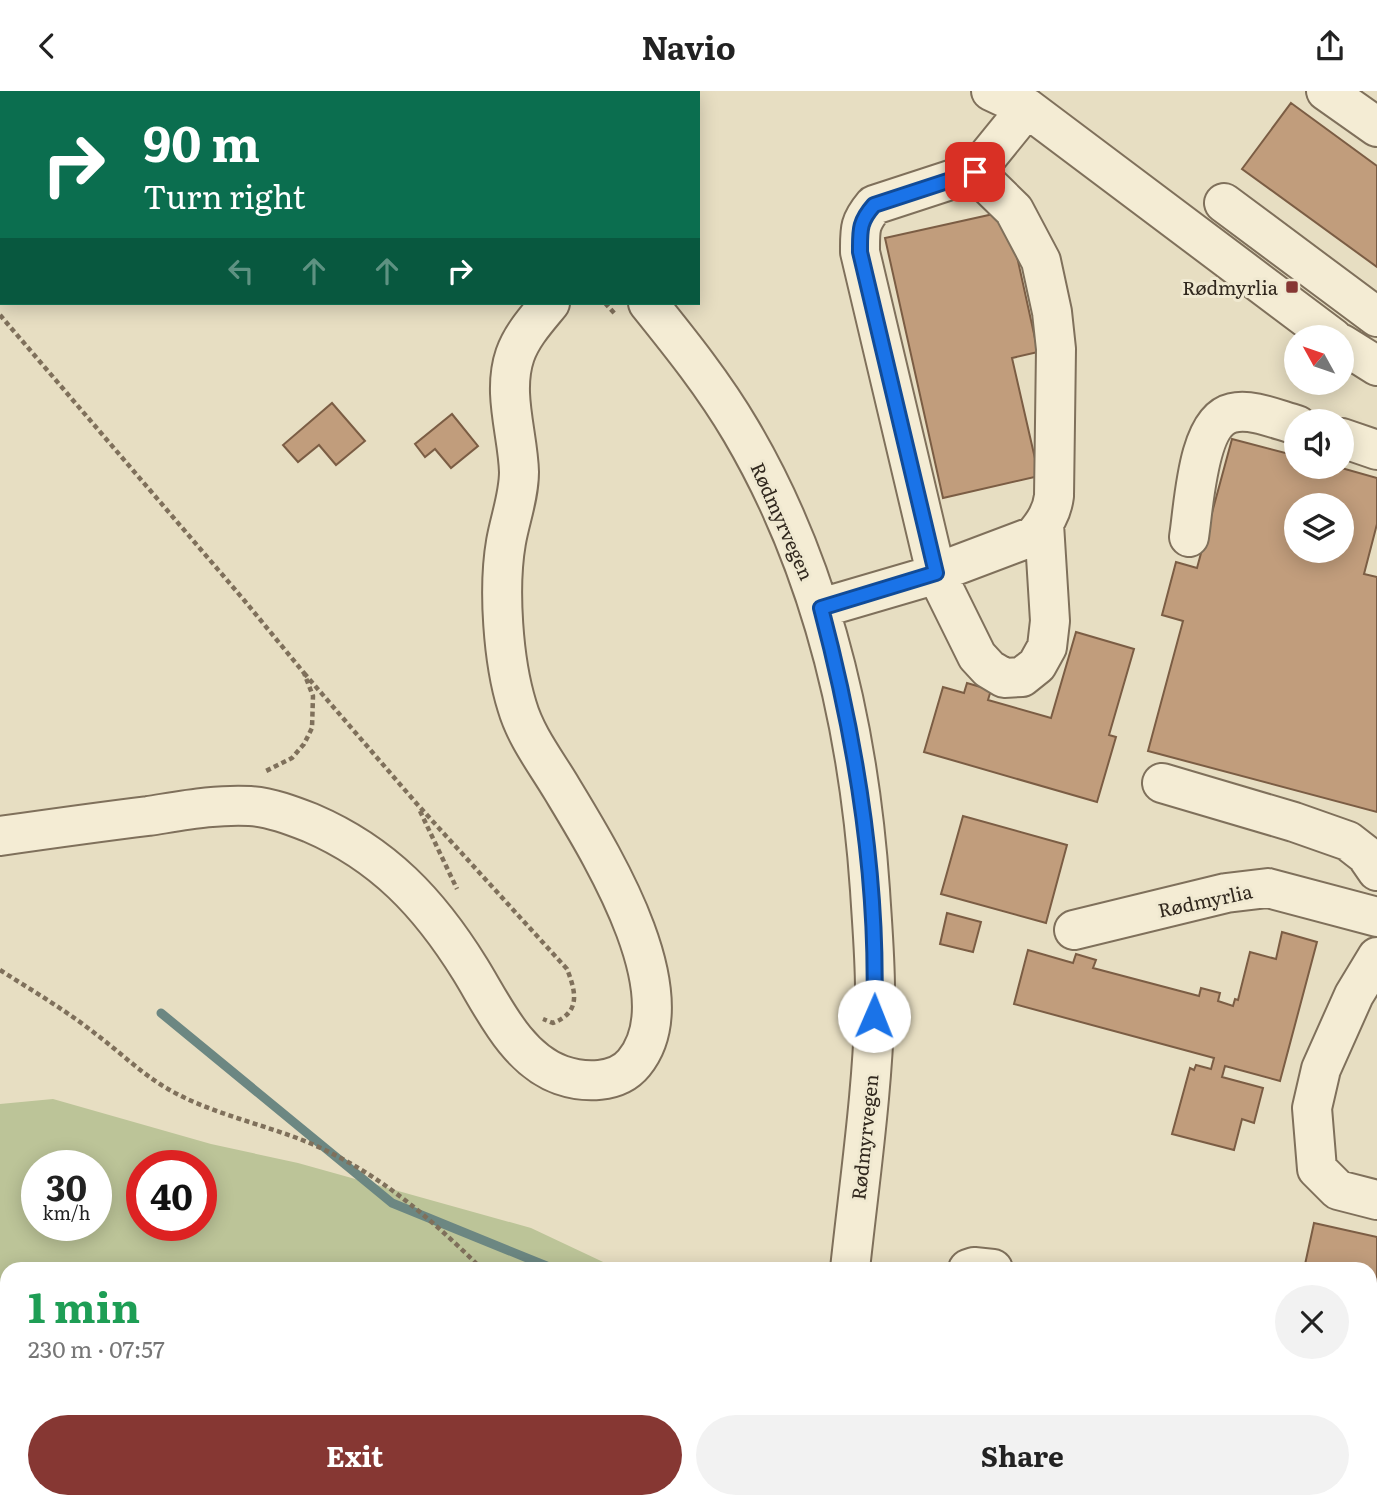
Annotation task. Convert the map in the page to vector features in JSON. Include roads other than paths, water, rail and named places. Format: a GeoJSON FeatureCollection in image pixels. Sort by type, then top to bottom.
{"type":"FeatureCollection","features":[{"type":"Feature","properties":{"kind":"street"},"geometry":{"type":"LineString","coordinates":[[991,91],[1041,106],[1315,325]]}},
{"type":"Feature","properties":{"kind":"street"},"geometry":{"type":"LineString","coordinates":[[1326,91],[1377,127]]}},
{"type":"Feature","properties":{"kind":"street"},"geometry":{"type":"LineString","coordinates":[[1041,106],[975,172],[874,205],[863,218],[860,227],[860,252],[936,573],[977,656],[989,669],[1004,678],[1021,677],[1037,665],[1047,647],[1050,621],[1044,524]]}},
{"type":"Feature","properties":{"kind":"street"},"geometry":{"type":"LineString","coordinates":[[821,608],[936,573],[1034,536],[1052,508],[1056,349],[1052,313],[1041,261],[1014,210],[975,172]]}},
{"type":"Feature","properties":{"kind":"street"},"geometry":{"type":"LineString","coordinates":[[1224,203],[1377,317]]}},
{"type":"Feature","properties":{"kind":"street"},"geometry":{"type":"LineString","coordinates":[[1290,307],[1315,271]]}},
{"type":"Feature","properties":{"kind":"street"},"geometry":{"type":"LineString","coordinates":[[0,836],[199,809],[252,806],[295,817],[343,837],[383,865],[422,902],[460,953],[508,1030],[530,1056],[555,1073],[582,1081],[608,1079],[631,1067],[647,1044],[653,1016],[648,974],[629,914],[606,863],[534,746],[517,707],[503,623],[506,542],[519,474],[510,384],[515,356],[528,330],[548,305]]}},
{"type":"Feature","properties":{"kind":"street","name":"Rødmyrvegen"},"geometry":{"type":"LineString","coordinates":[[634,312],[717,392],[742,432],[778,502],[821,608],[837,670],[853,747],[866,837],[875,988],[872,1072],[851,1262]]}},
{"type":"Feature","properties":{"kind":"street"},"geometry":{"type":"LineString","coordinates":[[1354,352],[1377,366]]}},
{"type":"Feature","properties":{"kind":"street"},"geometry":{"type":"LineString","coordinates":[[1189,537],[1204,442],[1222,417],[1234,412],[1251,413],[1284,422]]}},
{"type":"Feature","properties":{"kind":"street"},"geometry":{"type":"LineString","coordinates":[[1354,442],[1377,450]]}},
{"type":"Feature","properties":{"kind":"street"},"geometry":{"type":"LineString","coordinates":[[1162,783],[1348,841],[1366,855],[1377,871]]}},
{"type":"Feature","properties":{"kind":"street","name":"Rødmyrlia"},"geometry":{"type":"LineString","coordinates":[[1074,930],[1226,893],[1268,888],[1377,918]]}},
{"type":"Feature","properties":{"kind":"street"},"geometry":{"type":"LineString","coordinates":[[1377,957],[1354,995],[1321,1069],[1312,1108],[1317,1168],[1338,1189],[1377,1200]]}},
{"type":"Feature","properties":{"kind":"waterway"},"geometry":{"type":"LineString","coordinates":[[161,1013],[392,1203],[537,1262]]}},
{"type":"Feature","properties":{"kind":"place","name":"Rødmyrlia"},"geometry":{"type":"Point","coordinates":[1292,287]}}]}
